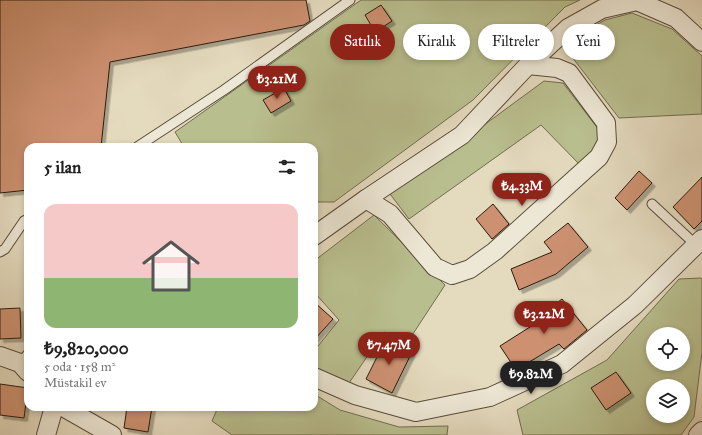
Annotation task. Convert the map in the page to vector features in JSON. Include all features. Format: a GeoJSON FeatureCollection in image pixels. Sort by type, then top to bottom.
{"type":"FeatureCollection","features":[{"type":"Feature","properties":{"kind":"street"},"geometry":{"type":"LineString","coordinates":[[318,233],[366,199],[462,136],[528,65],[568,28],[602,9],[638,1],[676,18],[702,42]]}},
{"type":"Feature","properties":{"kind":"street"},"geometry":{"type":"LineString","coordinates":[[366,199],[390,214],[435,268],[452,275],[470,269],[494,251],[599,157],[607,142],[606,123],[569,73],[557,68],[528,65]]}},
{"type":"Feature","properties":{"kind":"street"},"geometry":{"type":"LineString","coordinates":[[318,379],[355,395],[416,412],[490,397],[562,364],[635,305],[699,242]]}},
{"type":"Feature","properties":{"kind":"street"},"geometry":{"type":"LineString","coordinates":[[0,356],[24,363]]}},
{"type":"Feature","properties":{"kind":"street"},"geometry":{"type":"LineString","coordinates":[[46,435],[53,411]]}},
{"type":"Feature","properties":{"kind":"street"},"geometry":{"type":"LineString","coordinates":[[70,411],[112,435]]}},
{"type":"Feature","properties":{"kind":"street"},"geometry":{"type":"LineString","coordinates":[[698,435],[702,431]]}},
{"type":"Feature","properties":{"kind":"lane"},"geometry":{"type":"LineString","coordinates":[[143,143],[224,90],[350,0]]}},
{"type":"Feature","properties":{"kind":"lane"},"geometry":{"type":"LineString","coordinates":[[652,204],[699,242]]}},
{"type":"Feature","properties":{"kind":"lane"},"geometry":{"type":"LineString","coordinates":[[0,252],[4,249],[24,221]]}},
{"type":"Feature","properties":{"kind":"green space"},"geometry":{"type":"Polygon","coordinates":[[[361,0],[580,0],[565,7],[548,24],[478,24],[478,60],[513,60],[473,100],[334,202],[318,202],[318,143],[182,143],[175,132],[361,0]]]}},
{"type":"Feature","properties":{"kind":"green space"},"geometry":{"type":"Polygon","coordinates":[[[632,13],[672,29],[702,56],[702,114],[619,118],[574,60],[615,60],[615,24],[598,24],[605,20],[632,13]]]}},
{"type":"Feature","properties":{"kind":"green space"},"geometry":{"type":"Polygon","coordinates":[[[544,81],[563,83],[599,130],[598,144],[581,166],[541,125],[409,219],[390,194],[544,81]]]}},
{"type":"Feature","properties":{"kind":"green space"},"geometry":{"type":"Polygon","coordinates":[[[374,215],[445,285],[407,343],[384,332],[349,383],[318,369],[318,346],[339,320],[318,296],[318,258],[374,215]]]}},
{"type":"Feature","properties":{"kind":"green space"},"geometry":{"type":"Polygon","coordinates":[[[679,279],[702,279],[702,352],[694,417],[690,423],[690,379],[646,379],[646,423],[690,423],[681,435],[523,435],[517,410],[607,360],[679,279]]]}},
{"type":"Feature","properties":{"kind":"green space"},"geometry":{"type":"Polygon","coordinates":[[[318,396],[340,410],[399,427],[448,426],[447,435],[232,435],[212,421],[216,411],[318,411],[318,396]]]}},
{"type":"Feature","properties":{"kind":"building"},"geometry":{"type":"Polygon","coordinates":[[[0,0],[306,0],[310,21],[304,25],[110,62],[101,143],[24,143],[24,190],[0,193],[0,0]]]}},
{"type":"Feature","properties":{"kind":"building"},"geometry":{"type":"Polygon","coordinates":[[[381,5],[392,21],[387,24],[370,24],[365,15],[381,5]]]}},
{"type":"Feature","properties":{"kind":"building"},"geometry":{"type":"Polygon","coordinates":[[[284,88],[291,101],[271,113],[263,100],[284,88]]]}},
{"type":"Feature","properties":{"kind":"building"},"geometry":{"type":"Polygon","coordinates":[[[639,171],[652,183],[627,210],[615,198],[639,171]]]}},
{"type":"Feature","properties":{"kind":"building"},"geometry":{"type":"Polygon","coordinates":[[[702,177],[702,221],[694,229],[673,207],[702,177]]]}},
{"type":"Feature","properties":{"kind":"building"},"geometry":{"type":"Polygon","coordinates":[[[493,204],[509,224],[492,239],[476,219],[493,204]]]}},
{"type":"Feature","properties":{"kind":"building"},"geometry":{"type":"Polygon","coordinates":[[[568,223],[588,247],[556,274],[519,290],[511,269],[552,252],[544,242],[568,223]]]}},
{"type":"Feature","properties":{"kind":"building"},"geometry":{"type":"Polygon","coordinates":[[[562,299],[587,330],[564,349],[559,344],[516,370],[500,346],[541,320],[539,317],[562,299]]]}},
{"type":"Feature","properties":{"kind":"building"},"geometry":{"type":"Polygon","coordinates":[[[318,306],[333,319],[318,336],[318,306]]]}},
{"type":"Feature","properties":{"kind":"building"},"geometry":{"type":"Polygon","coordinates":[[[20,308],[21,338],[0,339],[0,309],[20,308]]]}},
{"type":"Feature","properties":{"kind":"building"},"geometry":{"type":"Polygon","coordinates":[[[386,339],[412,352],[392,393],[366,379],[386,339]]]}},
{"type":"Feature","properties":{"kind":"building"},"geometry":{"type":"Polygon","coordinates":[[[616,372],[631,393],[606,410],[591,388],[616,372]]]}},
{"type":"Feature","properties":{"kind":"building"},"geometry":{"type":"Polygon","coordinates":[[[0,384],[24,387],[24,418],[0,415],[0,384]]]}},
{"type":"Feature","properties":{"kind":"building"},"geometry":{"type":"Polygon","coordinates":[[[126,411],[151,411],[148,432],[124,428],[126,411]]]}}]}
